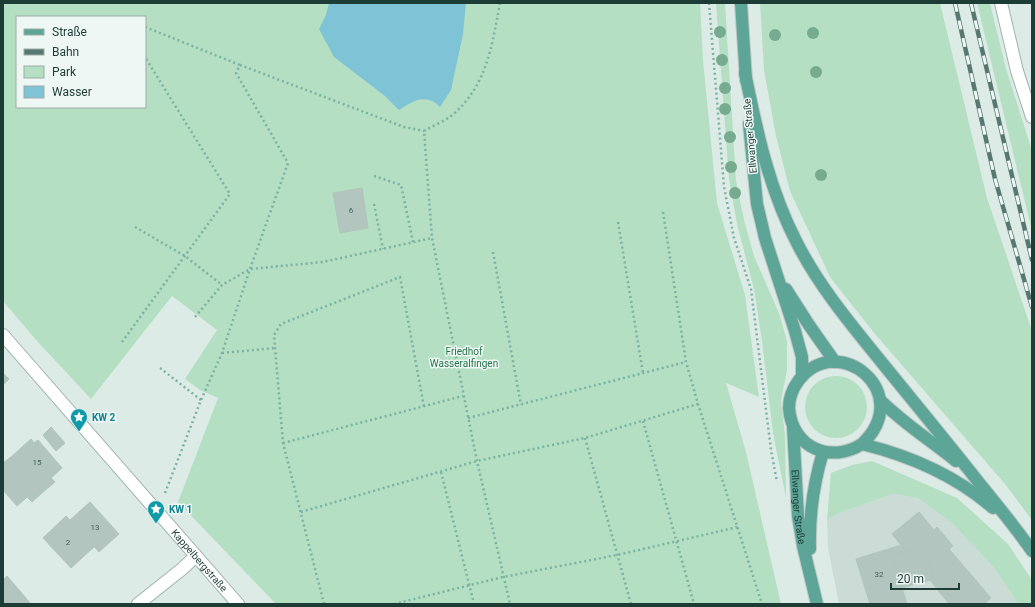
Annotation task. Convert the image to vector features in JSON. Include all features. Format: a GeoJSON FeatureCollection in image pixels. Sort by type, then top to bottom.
{"type":"FeatureCollection","features":[{"type":"Feature","properties":{"kind":"main road","name":"Ellwanger Straße"},"geometry":{"type":"LineString","coordinates":[[741,3],[752,163],[757,204],[765,238],[802,357],[802,376]]}},
{"type":"Feature","properties":{"kind":"main road"},"geometry":{"type":"LineString","coordinates":[[745,73],[759,138],[769,174],[782,209],[801,250],[815,275],[836,306],[972,474],[1032,551]]}},
{"type":"Feature","properties":{"kind":"main road","name":"Ellwanger Straße"},"geometry":{"type":"LineString","coordinates":[[774,267],[805,318],[836,362]]}},
{"type":"Feature","properties":{"kind":"main road"},"geometry":{"type":"LineString","coordinates":[[836,362],[846,363],[865,372],[874,385],[880,400],[880,412],[878,424],[871,435],[862,444],[854,449],[844,452],[824,452],[806,443],[794,427],[790,417],[789,406],[795,385],[802,376],[811,368],[823,363],[836,362]]}},
{"type":"Feature","properties":{"kind":"main road"},"geometry":{"type":"LineString","coordinates":[[880,400],[913,429],[972,474]]}},
{"type":"Feature","properties":{"kind":"main road","name":"Ellwanger Straße"},"geometry":{"type":"LineString","coordinates":[[794,427],[798,516],[803,546],[817,604]]}},
{"type":"Feature","properties":{"kind":"main road"},"geometry":{"type":"LineString","coordinates":[[862,444],[889,450],[951,478],[984,501],[1005,519],[1024,539]]}},
{"type":"Feature","properties":{"kind":"main road","name":"Ellwanger Straße"},"geometry":{"type":"LineString","coordinates":[[812,584],[810,520],[816,478],[824,452]]}},
{"type":"Feature","properties":{"kind":"street"},"geometry":{"type":"LineString","coordinates":[[1001,3],[1017,71],[1032,117]]}},
{"type":"Feature","properties":{"kind":"street","name":"Kappelbergstraße"},"geometry":{"type":"LineString","coordinates":[[3,335],[238,604]]}},
{"type":"Feature","properties":{"kind":"street"},"geometry":{"type":"LineString","coordinates":[[138,604],[196,556]]}},
{"type":"Feature","properties":{"kind":"path"},"geometry":{"type":"LineString","coordinates":[[146,27],[240,65],[404,127],[424,131],[450,117],[467,100],[483,75],[491,50],[500,3]]}},
{"type":"Feature","properties":{"kind":"path"},"geometry":{"type":"LineString","coordinates":[[709,3],[724,187],[734,238],[751,289],[771,450],[778,489]]}},
{"type":"Feature","properties":{"kind":"path"},"geometry":{"type":"LineString","coordinates":[[122,342],[230,194],[146,59]]}},
{"type":"Feature","properties":{"kind":"path"},"geometry":{"type":"LineString","coordinates":[[158,512],[201,400],[222,353],[288,163],[236,73],[240,65]]}},
{"type":"Feature","properties":{"kind":"path"},"geometry":{"type":"LineString","coordinates":[[424,131],[432,238],[463,396],[510,604]]}},
{"type":"Feature","properties":{"kind":"path"},"geometry":{"type":"LineString","coordinates":[[374,176],[401,185],[413,242]]}},
{"type":"Feature","properties":{"kind":"path"},"geometry":{"type":"LineString","coordinates":[[374,204],[383,249]]}},
{"type":"Feature","properties":{"kind":"path"},"geometry":{"type":"LineString","coordinates":[[663,212],[686,362],[762,604]]}},
{"type":"Feature","properties":{"kind":"path"},"geometry":{"type":"LineString","coordinates":[[618,222],[643,373]]}},
{"type":"Feature","properties":{"kind":"path"},"geometry":{"type":"LineString","coordinates":[[135,227],[185,256],[222,285]]}},
{"type":"Feature","properties":{"kind":"path"},"geometry":{"type":"LineString","coordinates":[[195,317],[222,285],[250,269],[323,262],[432,238]]}},
{"type":"Feature","properties":{"kind":"path"},"geometry":{"type":"LineString","coordinates":[[493,252],[521,405]]}},
{"type":"Feature","properties":{"kind":"path"},"geometry":{"type":"LineString","coordinates":[[324,604],[283,443],[274,336],[281,324],[400,277],[424,406]]}},
{"type":"Feature","properties":{"kind":"path"},"geometry":{"type":"LineString","coordinates":[[222,353],[275,348]]}},
{"type":"Feature","properties":{"kind":"path"},"geometry":{"type":"LineString","coordinates":[[468,418],[686,362]]}},
{"type":"Feature","properties":{"kind":"path"},"geometry":{"type":"LineString","coordinates":[[160,368],[201,400]]}},
{"type":"Feature","properties":{"kind":"path"},"geometry":{"type":"LineString","coordinates":[[283,443],[463,396]]}},
{"type":"Feature","properties":{"kind":"path"},"geometry":{"type":"LineString","coordinates":[[301,512],[477,461],[585,438],[698,404]]}},
{"type":"Feature","properties":{"kind":"path"},"geometry":{"type":"LineString","coordinates":[[643,421],[694,604]]}},
{"type":"Feature","properties":{"kind":"path"},"geometry":{"type":"LineString","coordinates":[[585,438],[631,604]]}},
{"type":"Feature","properties":{"kind":"path"},"geometry":{"type":"LineString","coordinates":[[441,472],[474,604]]}},
{"type":"Feature","properties":{"kind":"path"},"geometry":{"type":"LineString","coordinates":[[394,604],[503,577],[617,555],[738,527]]}},
{"type":"Feature","properties":{"kind":"shaded area"},"geometry":{"type":"Polygon","coordinates":[[[893,494],[918,498],[953,524],[996,570],[1018,604],[839,604],[828,548],[827,520],[841,512],[893,494]]]}},
{"type":"Feature","properties":{"kind":"green space","name":"Friedhof Wasseralfingen"},"geometry":{"type":"Polygon","coordinates":[[[3,3],[700,3],[703,60],[717,203],[745,295],[759,397],[726,383],[746,452],[781,604],[276,604],[178,502],[218,398],[200,390],[185,379],[217,330],[172,296],[91,399],[37,341],[3,301],[3,3]]]}},
{"type":"Feature","properties":{"kind":"green space"},"geometry":{"type":"Polygon","coordinates":[[[716,3],[725,3],[736,181],[744,220],[754,256],[779,313],[787,341],[787,370],[781,401],[785,435],[786,498],[773,433],[754,289],[737,224],[729,179],[716,3]]]}},
{"type":"Feature","properties":{"kind":"green space"},"geometry":{"type":"Polygon","coordinates":[[[760,3],[940,3],[987,198],[1032,331],[1032,520],[1005,484],[875,334],[830,277],[790,191],[776,136],[764,70],[760,3]]]}},
{"type":"Feature","properties":{"kind":"green space"},"geometry":{"type":"Polygon","coordinates":[[[977,3],[990,3],[1005,65],[1032,151],[1032,231],[977,3]]]}},
{"type":"Feature","properties":{"kind":"green space"},"geometry":{"type":"Polygon","coordinates":[[[836,376],[848,378],[858,385],[865,395],[867,407],[865,419],[858,429],[848,436],[836,438],[824,436],[814,429],[807,419],[805,407],[807,395],[814,385],[824,378],[836,376]]]}},
{"type":"Feature","properties":{"kind":"green space"},"geometry":{"type":"Polygon","coordinates":[[[872,461],[957,498],[1008,544],[1032,580],[1032,604],[1018,604],[996,570],[953,524],[918,498],[893,494],[841,512],[827,520],[831,473],[852,465],[872,461]]]}},
{"type":"Feature","properties":{"kind":"water"},"geometry":{"type":"Polygon","coordinates":[[[329,3],[466,3],[463,34],[451,90],[440,107],[430,100],[425,99],[409,103],[399,110],[385,96],[334,57],[319,29],[326,15],[329,3]]]}},
{"type":"Feature","properties":{"kind":"building"},"geometry":{"type":"Polygon","coordinates":[[[362,188],[368,228],[340,233],[333,193],[362,188]]]}},
{"type":"Feature","properties":{"kind":"building"},"geometry":{"type":"Polygon","coordinates":[[[3,373],[9,379],[3,385],[3,373]]]}},
{"type":"Feature","properties":{"kind":"building"},"geometry":{"type":"Polygon","coordinates":[[[51,427],[65,443],[56,451],[43,435],[51,427]]]}},
{"type":"Feature","properties":{"kind":"building"},"geometry":{"type":"Polygon","coordinates":[[[31,439],[34,443],[38,440],[62,468],[51,478],[55,482],[43,492],[11,457],[31,439]]]}},
{"type":"Feature","properties":{"kind":"building"},"geometry":{"type":"Polygon","coordinates":[[[11,457],[43,492],[32,502],[27,497],[17,506],[3,490],[3,463],[11,457]]]}},
{"type":"Feature","properties":{"kind":"building"},"geometry":{"type":"Polygon","coordinates":[[[90,502],[119,534],[99,552],[70,520],[90,502]]]}},
{"type":"Feature","properties":{"kind":"building"},"geometry":{"type":"Polygon","coordinates":[[[919,512],[934,530],[937,527],[953,546],[949,549],[991,598],[984,604],[949,604],[930,580],[934,579],[925,545],[906,551],[892,534],[919,512]]]}},
{"type":"Feature","properties":{"kind":"building"},"geometry":{"type":"Polygon","coordinates":[[[66,516],[94,547],[71,568],[43,538],[66,516]]]}},
{"type":"Feature","properties":{"kind":"building"},"geometry":{"type":"Polygon","coordinates":[[[901,545],[906,551],[892,555],[907,604],[870,604],[856,559],[901,545]]]}},
{"type":"Feature","properties":{"kind":"building"},"geometry":{"type":"Polygon","coordinates":[[[925,545],[934,579],[902,588],[892,555],[925,545]]]}},
{"type":"Feature","properties":{"kind":"building"},"geometry":{"type":"Polygon","coordinates":[[[7,576],[31,604],[3,604],[3,580],[7,576]]]}},
{"type":"Feature","properties":{"kind":"railway"},"geometry":{"type":"LineString","coordinates":[[955,3],[995,179],[1032,307]]}},
{"type":"Feature","properties":{"kind":"railway"},"geometry":{"type":"LineString","coordinates":[[971,3],[1032,260]]}},
{"type":"Feature","properties":{"kind":"place","name":"KW 2"},"geometry":{"type":"Point","coordinates":[79,432]}},
{"type":"Feature","properties":{"kind":"place","name":"KW 1"},"geometry":{"type":"Point","coordinates":[156,524]}}]}
